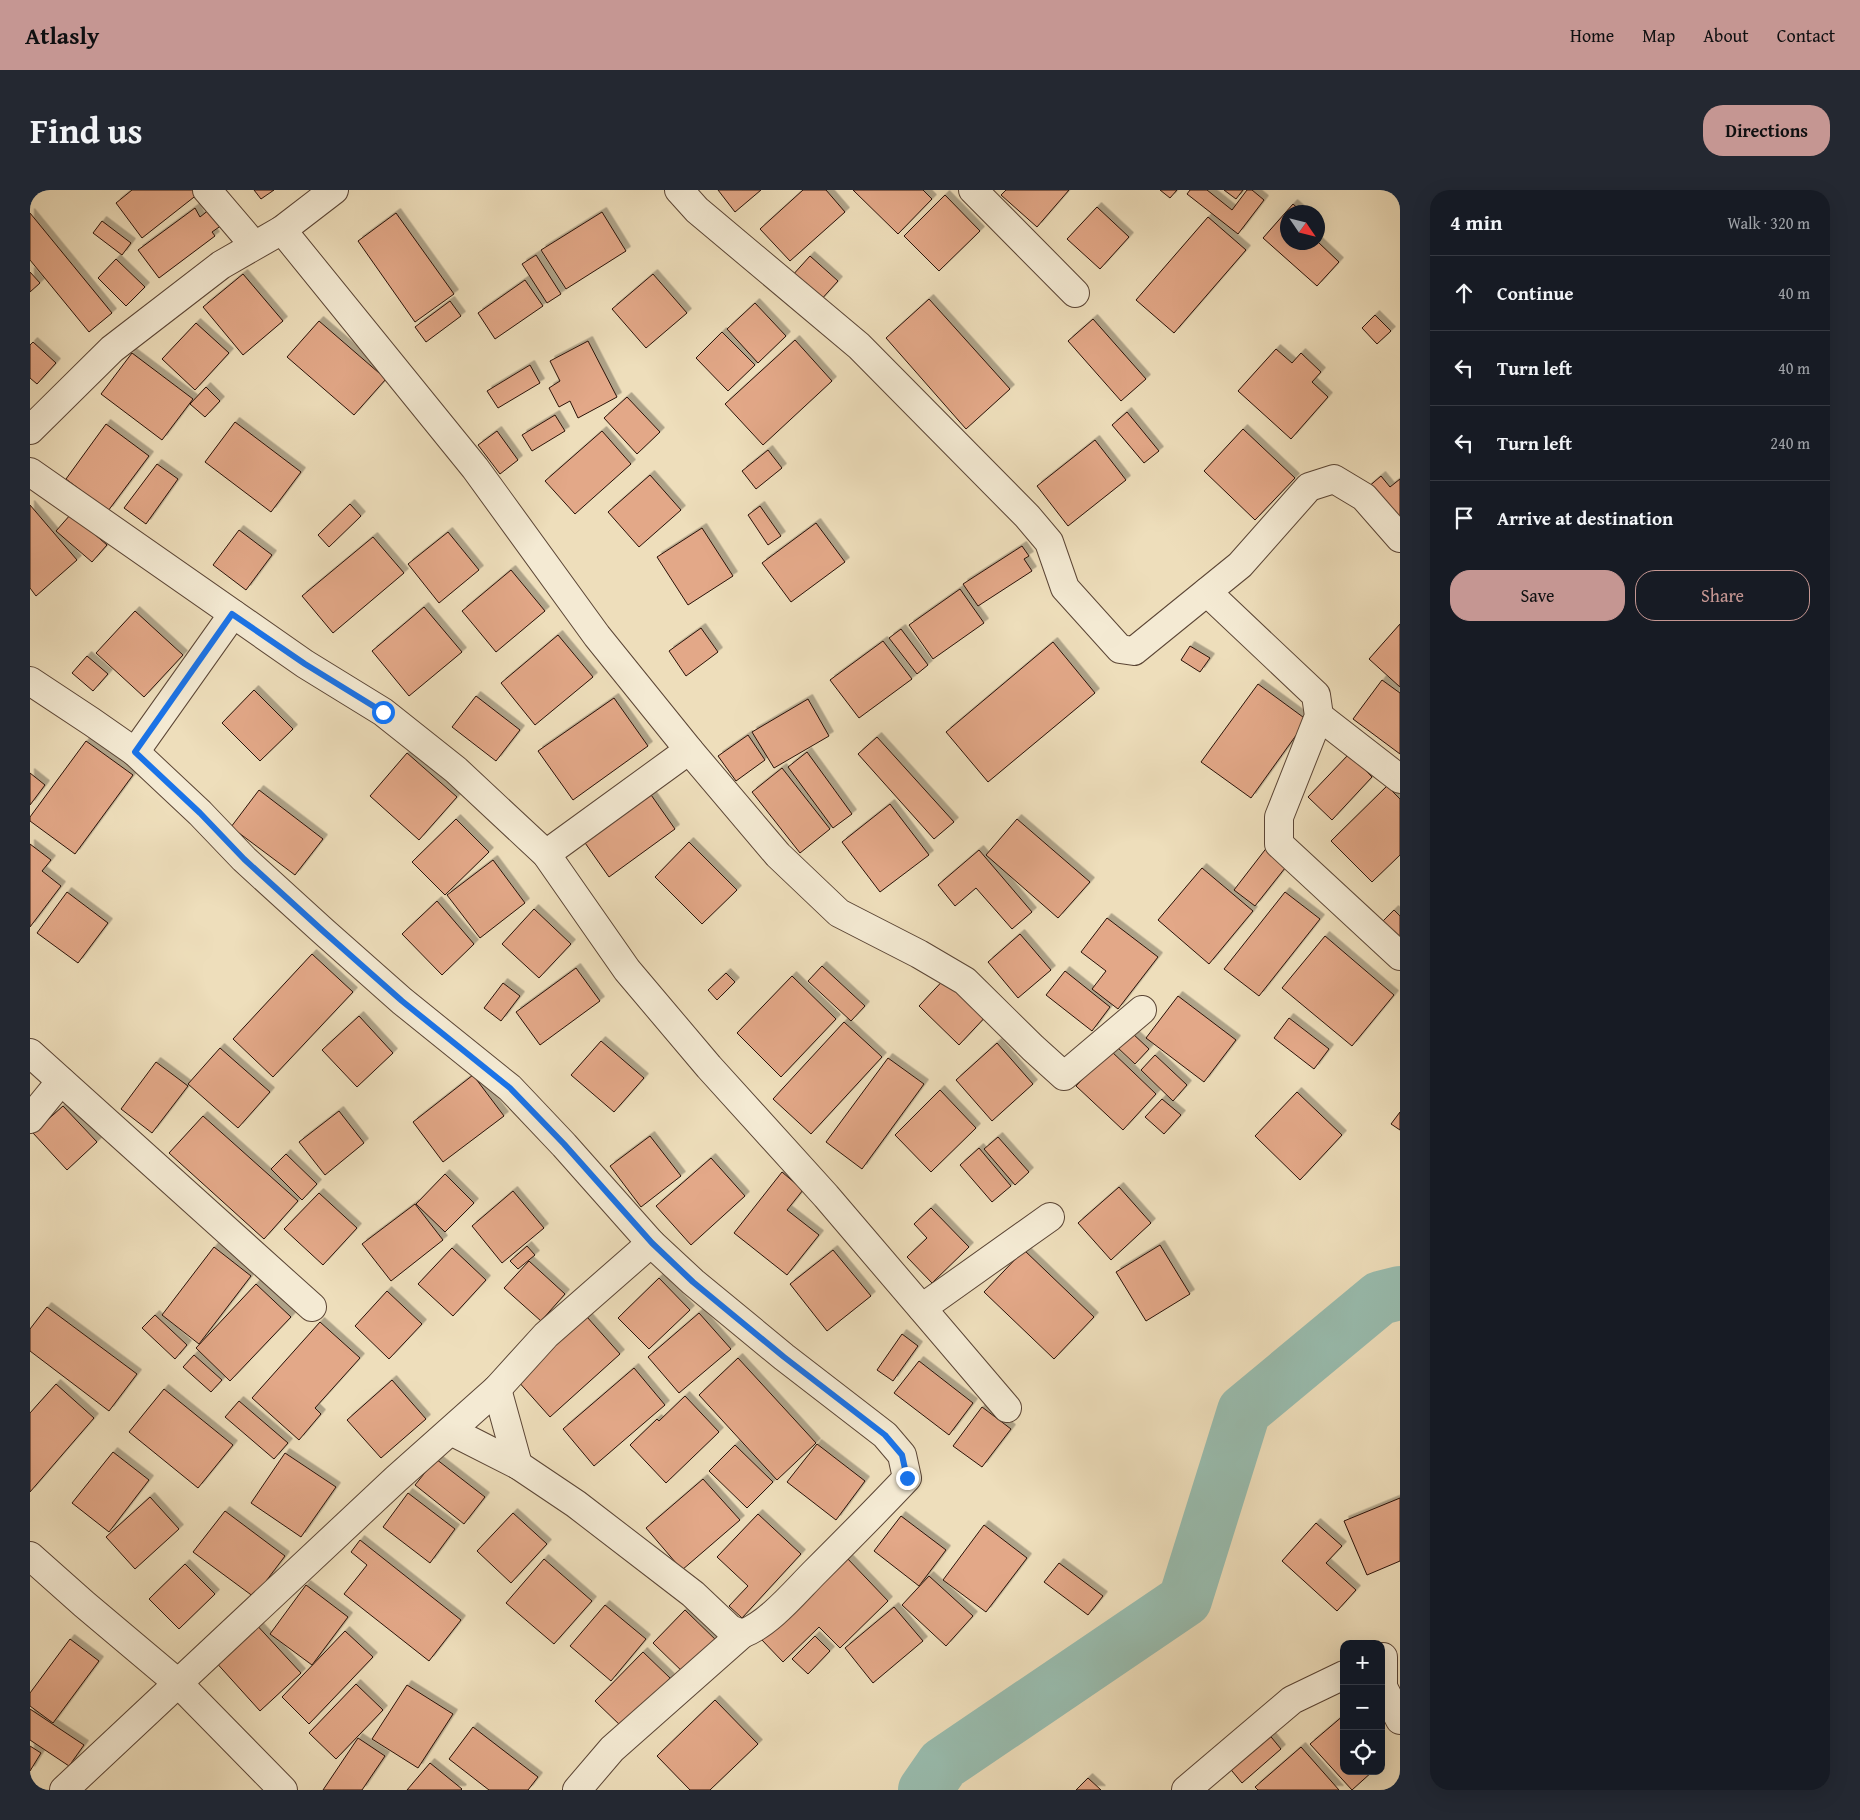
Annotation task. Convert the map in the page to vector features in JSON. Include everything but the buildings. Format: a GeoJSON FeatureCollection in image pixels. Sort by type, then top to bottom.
{"type":"FeatureCollection","features":[{"type":"Feature","properties":{"kind":"street"},"geometry":{"type":"LineString","coordinates":[[207,190],[254,244]]}},
{"type":"Feature","properties":{"kind":"street"},"geometry":{"type":"LineString","coordinates":[[30,430],[112,349],[221,265],[254,244],[282,230],[334,190]]}},
{"type":"Feature","properties":{"kind":"street"},"geometry":{"type":"LineString","coordinates":[[679,190],[697,210],[859,346],[1027,516],[1049,542],[1065,588],[1120,649],[1134,652],[1240,565],[1309,486],[1334,479],[1364,497],[1400,538]]}},
{"type":"Feature","properties":{"kind":"street"},"geometry":{"type":"LineString","coordinates":[[973,190],[1076,293]]}},
{"type":"Feature","properties":{"kind":"street"},"geometry":{"type":"LineString","coordinates":[[282,230],[475,468],[597,636],[689,750],[778,855],[839,912],[919,954],[965,981],[1064,1076],[1142,1010]]}},
{"type":"Feature","properties":{"kind":"street"},"geometry":{"type":"LineString","coordinates":[[30,472],[305,664],[383,712],[456,770],[546,854],[626,970],[826,1196],[1007,1408]]}},
{"type":"Feature","properties":{"kind":"street"},"geometry":{"type":"LineString","coordinates":[[1207,592],[1316,695],[1318,716],[1279,817],[1279,844],[1400,956]]}},
{"type":"Feature","properties":{"kind":"street"},"geometry":{"type":"LineString","coordinates":[[135,752],[232,614]]}},
{"type":"Feature","properties":{"kind":"street"},"geometry":{"type":"LineString","coordinates":[[30,681],[135,752],[200,813],[244,859],[323,931],[402,1001],[510,1088],[564,1144],[652,1243],[693,1282],[784,1357],[885,1435],[902,1455],[907,1478],[781,1606],[752,1630],[742,1634],[612,1749],[577,1790]]}},
{"type":"Feature","properties":{"kind":"street"},"geometry":{"type":"LineString","coordinates":[[1318,716],[1400,779]]}},
{"type":"Feature","properties":{"kind":"street"},"geometry":{"type":"LineString","coordinates":[[546,854],[689,750]]}},
{"type":"Feature","properties":{"kind":"street"},"geometry":{"type":"LineString","coordinates":[[30,1053],[312,1307]]}},
{"type":"Feature","properties":{"kind":"street"},"geometry":{"type":"LineString","coordinates":[[30,1118],[61,1081]]}},
{"type":"Feature","properties":{"kind":"street"},"geometry":{"type":"LineString","coordinates":[[922,1308],[1050,1217]]}},
{"type":"Feature","properties":{"kind":"street"},"geometry":{"type":"LineString","coordinates":[[64,1790],[180,1684],[396,1479],[497,1389],[546,1335],[652,1243]]}},
{"type":"Feature","properties":{"kind":"street"},"geometry":{"type":"LineString","coordinates":[[497,1389],[518,1465]]}},
{"type":"Feature","properties":{"kind":"street"},"geometry":{"type":"LineString","coordinates":[[451,1431],[518,1465],[576,1504],[692,1594],[730,1629],[742,1634]]}},
{"type":"Feature","properties":{"kind":"street"},"geometry":{"type":"LineString","coordinates":[[30,1556],[180,1684],[283,1790]]}},
{"type":"Feature","properties":{"kind":"street"},"geometry":{"type":"LineString","coordinates":[[1388,1653],[1383,1687],[1400,1720]]}},
{"type":"Feature","properties":{"kind":"street"},"geometry":{"type":"LineString","coordinates":[[1186,1790],[1292,1700],[1340,1678]]}},
{"type":"Feature","properties":{"kind":"waterway"},"geometry":{"type":"LineString","coordinates":[[925,1790],[943,1764],[1185,1600],[1244,1411],[1380,1298],[1400,1293]]}},
{"type":"Feature","properties":{"kind":"route"},"geometry":{"type":"LineString","coordinates":[[383,712],[305,664],[232,614],[135,752],[200,813],[244,859],[323,931],[402,1001],[510,1088],[564,1144],[652,1243],[693,1282],[784,1357],[885,1435],[902,1455],[907,1478]]}}]}
